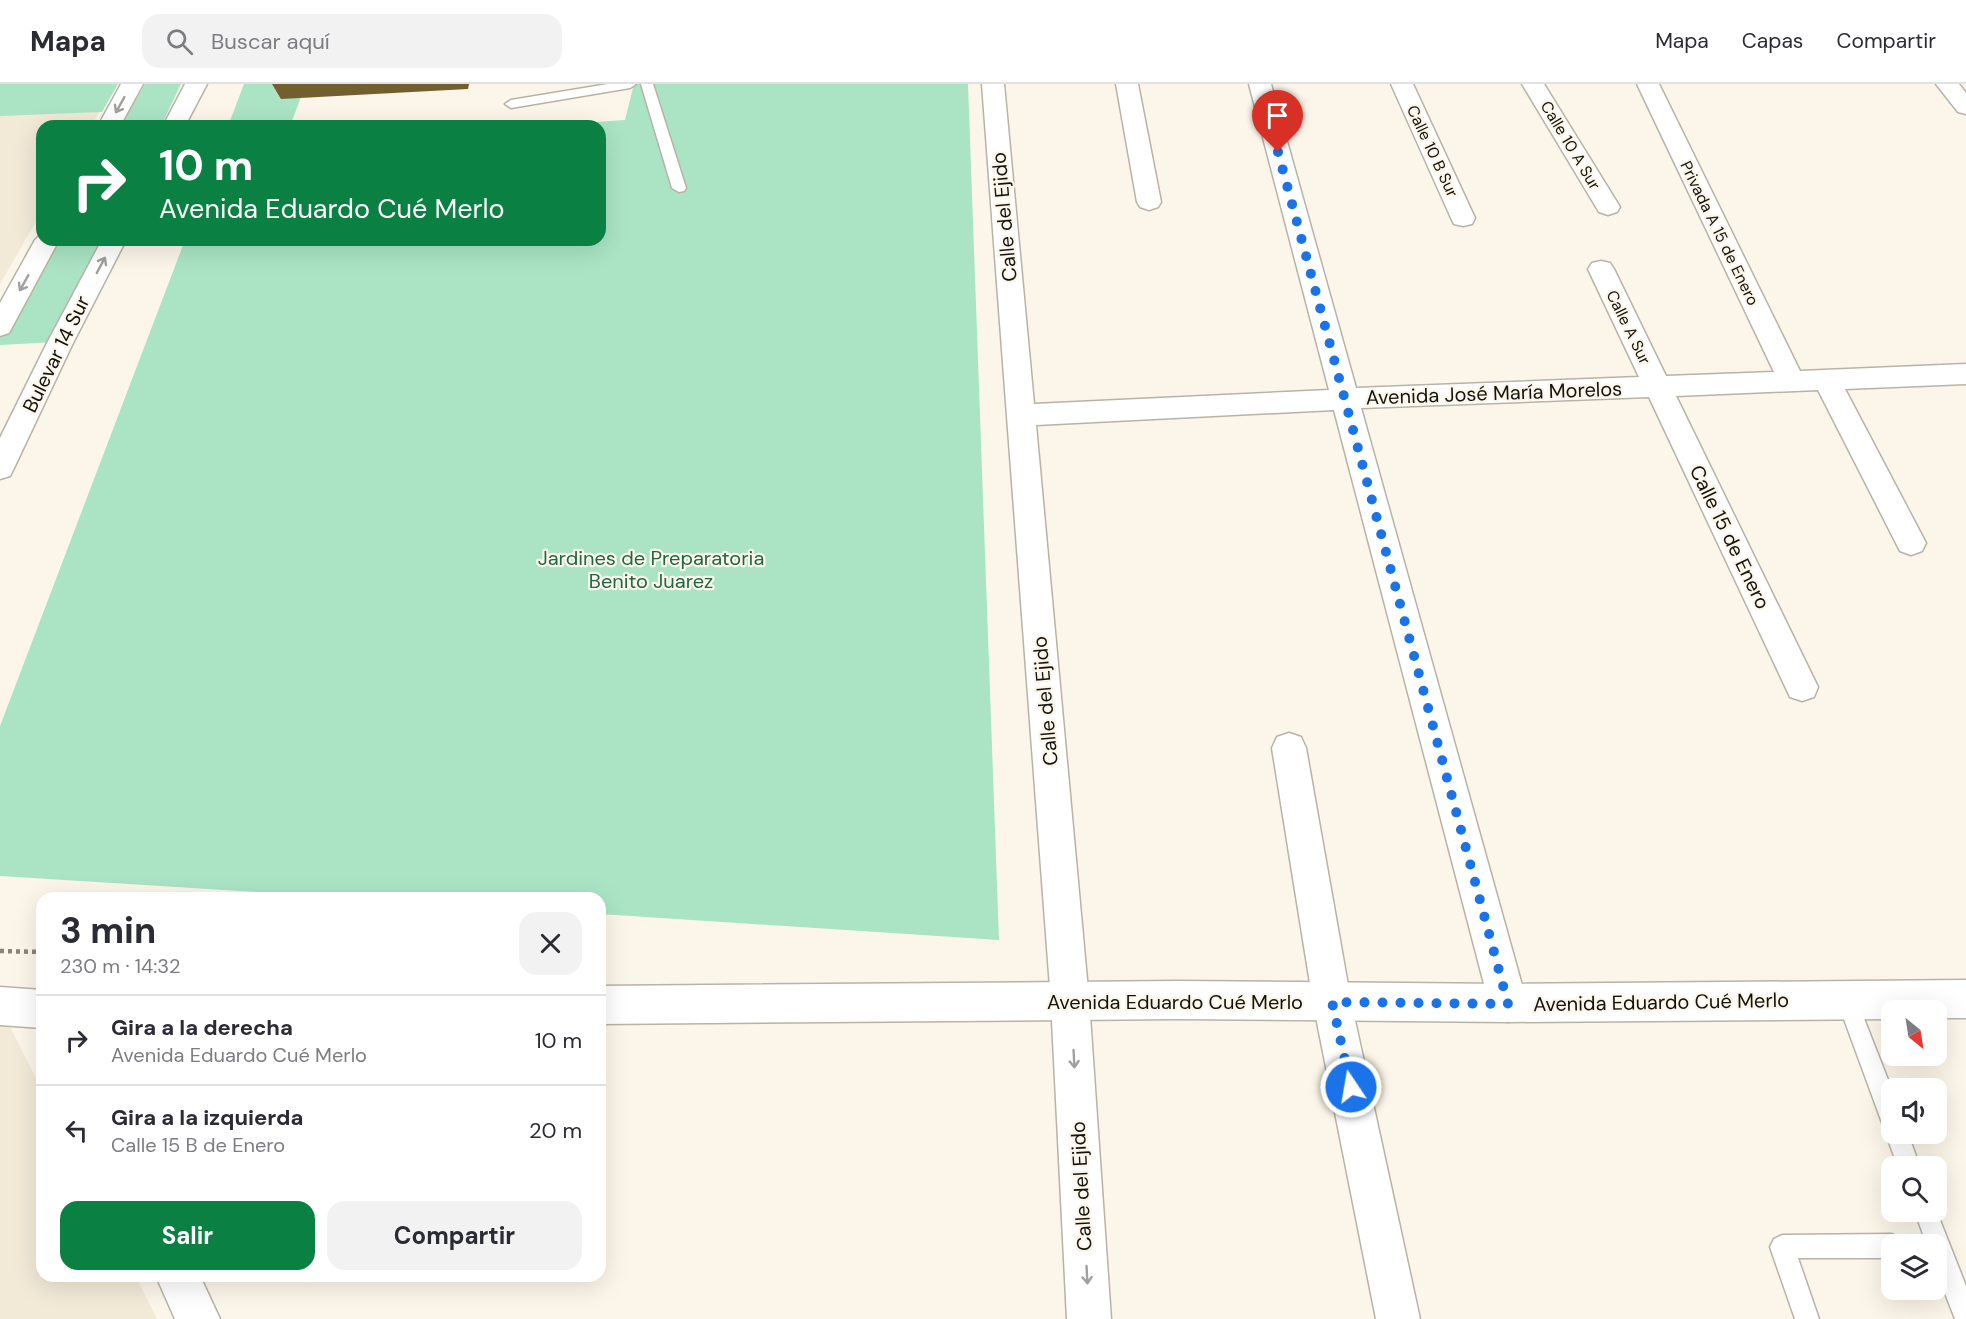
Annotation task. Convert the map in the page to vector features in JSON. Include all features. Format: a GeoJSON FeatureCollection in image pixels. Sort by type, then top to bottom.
{"type":"FeatureCollection","features":[{"type":"Feature","properties":{"kind":"street"},"geometry":{"type":"LineString","coordinates":[[112,120],[132,84]]}},
{"type":"Feature","properties":{"kind":"street"},"geometry":{"type":"LineString","coordinates":[[177,120],[196,84]]}},
{"type":"Feature","properties":{"kind":"street","name":"Calle del Ejido"},"geometry":{"type":"LineString","coordinates":[[993,84],[1070,1001],[1089,1319]]}},
{"type":"Feature","properties":{"kind":"street"},"geometry":{"type":"LineString","coordinates":[[1127,84],[1149,202]]}},
{"type":"Feature","properties":{"kind":"street"},"geometry":{"type":"LineString","coordinates":[[1260,84],[1508,1004]]}},
{"type":"Feature","properties":{"kind":"street","name":"Calle 10 B Sur"},"geometry":{"type":"LineString","coordinates":[[1402,84],[1464,218]]}},
{"type":"Feature","properties":{"kind":"street","name":"Calle 10 A Sur"},"geometry":{"type":"LineString","coordinates":[[1533,84],[1608,207]]}},
{"type":"Feature","properties":{"kind":"street","name":"Privada A 15 de Enero"},"geometry":{"type":"LineString","coordinates":[[1648,84],[1792,382]]}},
{"type":"Feature","properties":{"kind":"street"},"geometry":{"type":"LineString","coordinates":[[1947,84],[1966,107]]}},
{"type":"Feature","properties":{"kind":"street"},"geometry":{"type":"LineString","coordinates":[[0,327],[44,246]]}},
{"type":"Feature","properties":{"kind":"street","name":"Bulevar 14 Sur"},"geometry":{"type":"LineString","coordinates":[[0,468],[59,345],[111,246]]}},
{"type":"Feature","properties":{"kind":"street","name":"Calle A Sur"},"geometry":{"type":"LineString","coordinates":[[1601,269],[1658,386]]}},
{"type":"Feature","properties":{"kind":"street","name":"Avenida José María Morelos"},"geometry":{"type":"LineString","coordinates":[[1021,415],[1344,399],[1966,374]]}},
{"type":"Feature","properties":{"kind":"street"},"geometry":{"type":"LineString","coordinates":[[1827,381],[1911,543]]}},
{"type":"Feature","properties":{"kind":"street","name":"Calle 15 de Enero"},"geometry":{"type":"LineString","coordinates":[[1658,386],[1802,687]]}},
{"type":"Feature","properties":{"kind":"street"},"geometry":{"type":"LineString","coordinates":[[1290,748],[1332,1002],[1398,1319]]}},
{"type":"Feature","properties":{"kind":"street","name":"Avenida Eduardo Cué Merlo"},"geometry":{"type":"LineString","coordinates":[[606,1005],[1070,1001],[1508,1004],[1966,999]]}},
{"type":"Feature","properties":{"kind":"street"},"geometry":{"type":"LineString","coordinates":[[0,1006],[36,1009]]}},
{"type":"Feature","properties":{"kind":"street"},"geometry":{"type":"LineString","coordinates":[[180,1282],[198,1319]]}},
{"type":"Feature","properties":{"kind":"lane"},"geometry":{"type":"LineString","coordinates":[[511,104],[630,84]]}},
{"type":"Feature","properties":{"kind":"lane"},"geometry":{"type":"LineString","coordinates":[[647,84],[679,188]]}},
{"type":"Feature","properties":{"kind":"lane"},"geometry":{"type":"LineString","coordinates":[[1847,1000],[1881,1091]]}},
{"type":"Feature","properties":{"kind":"lane"},"geometry":{"type":"LineString","coordinates":[[1807,1319],[1782,1247],[1881,1246]]}},
{"type":"Feature","properties":{"kind":"lane"},"geometry":{"type":"LineString","coordinates":[[1947,1268],[1966,1317]]}},
{"type":"Feature","properties":{"kind":"path"},"geometry":{"type":"LineString","coordinates":[[0,951],[36,952]]}},
{"type":"Feature","properties":{"kind":"shaded area"},"geometry":{"type":"Polygon","coordinates":[[[0,84],[116,84],[95,120],[36,120],[36,221],[0,284],[0,84]]]}},
{"type":"Feature","properties":{"kind":"shaded area"},"geometry":{"type":"Polygon","coordinates":[[[0,1019],[6,1019],[36,1078],[36,1282],[138,1282],[157,1319],[0,1319],[0,1019]]]}},
{"type":"Feature","properties":{"kind":"green space"},"geometry":{"type":"Polygon","coordinates":[[[0,84],[118,84],[102,112],[0,116],[0,84]]]}},
{"type":"Feature","properties":{"kind":"green space"},"geometry":{"type":"Polygon","coordinates":[[[145,84],[181,84],[164,120],[124,120],[145,84]]]}},
{"type":"Feature","properties":{"kind":"green space"},"geometry":{"type":"Polygon","coordinates":[[[244,84],[306,84],[292,120],[230,120],[244,84]]]}},
{"type":"Feature","properties":{"kind":"green space","name":"Jardines de Preparatoria Benito Juarez"},"geometry":{"type":"Polygon","coordinates":[[[634,84],[968,84],[999,940],[606,914],[606,892],[257,892],[0,876],[0,726],[183,246],[606,246],[606,121],[625,120],[634,84]]]}},
{"type":"Feature","properties":{"kind":"green space"},"geometry":{"type":"Polygon","coordinates":[[[53,246],[102,246],[56,342],[0,345],[0,338],[53,246]]]}},
{"type":"Feature","properties":{"kind":"route"},"geometry":{"type":"LineString","coordinates":[[1278,152],[1508,1004],[1332,1002],[1351,1087]]}}]}
